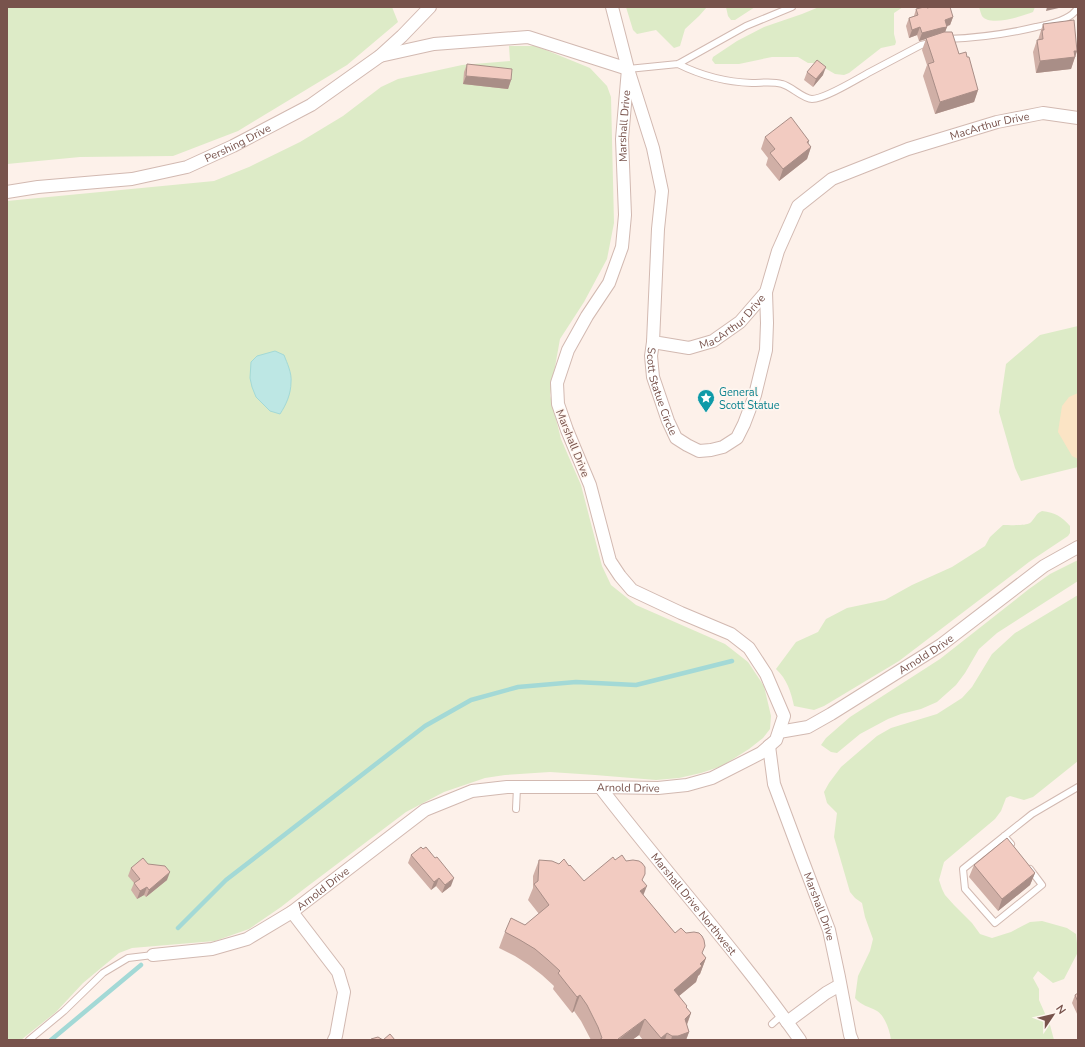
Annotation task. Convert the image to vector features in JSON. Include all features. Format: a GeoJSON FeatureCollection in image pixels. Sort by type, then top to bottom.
{"type":"FeatureCollection","features":[{"type":"Feature","properties":{"kind":"street","name":"Pershing Drive"},"geometry":{"type":"LineString","coordinates":[[7,192],[38,187],[132,179],[186,166],[233,146],[311,105],[380,56],[430,7]]}},
{"type":"Feature","properties":{"kind":"street","name":"Marshall Drive"},"geometry":{"type":"LineString","coordinates":[[612,7],[628,69],[622,138],[625,215],[622,247],[609,283],[587,316],[568,350],[556,383],[558,404],[590,485],[610,561],[620,576],[632,590],[731,634],[749,648],[766,674],[784,716],[779,732]]}},
{"type":"Feature","properties":{"kind":"street"},"geometry":{"type":"LineString","coordinates":[[380,56],[434,44],[528,37],[628,69],[653,148],[662,191],[658,229],[653,342]]}},
{"type":"Feature","properties":{"kind":"street","name":"MacArthur Drive"},"geometry":{"type":"LineString","coordinates":[[653,342],[690,348],[713,340],[740,322],[766,292],[778,252],[798,206],[832,179],[908,149],[996,122],[1043,113],[1078,118]]}},
{"type":"Feature","properties":{"kind":"street","name":"Scott Statue Circle"},"geometry":{"type":"LineString","coordinates":[[653,342],[651,356],[653,377],[668,421],[676,438],[699,451],[723,447],[737,438],[744,424],[754,394],[766,350],[766,292]]}},
{"type":"Feature","properties":{"kind":"street","name":"Arnold Drive"},"geometry":{"type":"LineString","coordinates":[[153,955],[212,949],[247,939],[292,912],[425,810],[472,791],[507,787],[658,788],[687,785],[712,778],[762,753],[776,740],[779,732],[808,726],[941,645],[1044,566],[1078,547]]}},
{"type":"Feature","properties":{"kind":"street","name":"Marshall Drive"},"geometry":{"type":"LineString","coordinates":[[769,746],[774,784],[829,930],[852,1040]]}},
{"type":"Feature","properties":{"kind":"street","name":"Marshall Drive Northwest"},"geometry":{"type":"LineString","coordinates":[[600,787],[627,823],[708,921],[785,1018]]}},
{"type":"Feature","properties":{"kind":"street"},"geometry":{"type":"LineString","coordinates":[[292,912],[338,972],[344,992],[334,1040]]}},
{"type":"Feature","properties":{"kind":"street"},"geometry":{"type":"LineString","coordinates":[[800,1040],[785,1018],[840,985]]}},
{"type":"Feature","properties":{"kind":"lane"},"geometry":{"type":"LineString","coordinates":[[628,69],[678,64],[746,26],[792,7]]}},
{"type":"Feature","properties":{"kind":"lane"},"geometry":{"type":"LineString","coordinates":[[678,64],[694,72],[721,80],[752,83],[781,83],[810,99],[839,89],[921,45],[939,40],[1029,29],[1051,24],[1066,19],[1075,9]]}},
{"type":"Feature","properties":{"kind":"lane"},"geometry":{"type":"LineString","coordinates":[[516,808],[517,787]]}},
{"type":"Feature","properties":{"kind":"lane"},"geometry":{"type":"LineString","coordinates":[[1028,866],[1042,885],[995,923],[965,888],[963,869],[1032,814],[1078,787]]}},
{"type":"Feature","properties":{"kind":"lane"},"geometry":{"type":"LineString","coordinates":[[1004,836],[1014,848]]}},
{"type":"Feature","properties":{"kind":"lane"},"geometry":{"type":"LineString","coordinates":[[29,1040],[64,1011],[103,973],[128,958],[153,955]]}},
{"type":"Feature","properties":{"kind":"lane"},"geometry":{"type":"LineString","coordinates":[[772,1024],[785,1018]]}},
{"type":"Feature","properties":{"kind":"green space"},"geometry":{"type":"Polygon","coordinates":[[[7,7],[392,7],[398,22],[347,65],[238,131],[173,156],[80,157],[7,164],[7,7]]]}},
{"type":"Feature","properties":{"kind":"green space"},"geometry":{"type":"Polygon","coordinates":[[[626,7],[707,7],[685,29],[680,46],[674,48],[656,30],[637,34],[633,30],[626,7]]]}},
{"type":"Feature","properties":{"kind":"green space"},"geometry":{"type":"Polygon","coordinates":[[[726,7],[755,7],[735,20],[731,20],[728,16],[726,7]]]}},
{"type":"Feature","properties":{"kind":"green space"},"geometry":{"type":"Polygon","coordinates":[[[819,7],[903,7],[894,13],[895,45],[881,48],[849,73],[844,75],[835,74],[816,63],[808,63],[798,57],[772,57],[739,64],[715,64],[712,60],[713,57],[737,41],[764,27],[819,7]]]}},
{"type":"Feature","properties":{"kind":"green space"},"geometry":{"type":"Polygon","coordinates":[[[979,7],[1035,7],[1033,12],[1006,20],[992,21],[982,16],[979,7]]]}},
{"type":"Feature","properties":{"kind":"green space"},"geometry":{"type":"Polygon","coordinates":[[[509,46],[536,46],[590,68],[607,86],[611,97],[614,223],[607,259],[584,302],[560,339],[550,395],[561,439],[581,485],[602,566],[611,585],[636,605],[725,644],[748,662],[764,686],[771,716],[770,729],[763,738],[749,749],[722,766],[679,778],[656,780],[550,772],[485,778],[444,792],[406,812],[281,907],[249,929],[215,941],[132,948],[119,953],[83,983],[56,1012],[21,1040],[7,1040],[7,201],[214,181],[249,167],[300,142],[343,116],[381,87],[398,79],[462,65],[510,61],[509,46]]]}},
{"type":"Feature","properties":{"kind":"green space"},"geometry":{"type":"Polygon","coordinates":[[[1078,326],[1078,467],[1021,481],[1015,468],[999,412],[1006,364],[1040,335],[1078,326]]]}},
{"type":"Feature","properties":{"kind":"green space"},"geometry":{"type":"Polygon","coordinates":[[[1042,511],[1061,517],[1070,526],[1070,533],[1068,536],[1029,562],[899,661],[824,706],[814,710],[794,706],[788,686],[776,669],[796,642],[818,632],[826,619],[847,608],[885,600],[912,585],[952,567],[985,546],[990,537],[1003,525],[1028,524],[1042,511]]]}},
{"type":"Feature","properties":{"kind":"green space"},"geometry":{"type":"Polygon","coordinates":[[[1078,560],[1078,581],[997,633],[979,649],[956,685],[937,702],[921,709],[888,719],[860,734],[837,753],[831,752],[821,745],[826,738],[850,717],[940,659],[1050,574],[1078,560]]]}},
{"type":"Feature","properties":{"kind":"green space"},"geometry":{"type":"Polygon","coordinates":[[[1078,595],[1078,761],[1033,797],[1024,800],[1010,796],[1006,798],[1001,811],[995,819],[944,862],[939,880],[945,895],[972,923],[980,934],[992,938],[1011,932],[1030,922],[1042,921],[1067,928],[1076,934],[1078,952],[1064,979],[1053,983],[1038,971],[1033,978],[1039,989],[1039,1000],[1050,1025],[1054,1040],[891,1040],[887,1024],[880,1013],[855,998],[858,976],[870,951],[873,939],[865,917],[862,903],[850,892],[834,837],[837,813],[827,803],[824,792],[841,767],[877,736],[891,728],[937,714],[962,698],[972,687],[992,654],[1015,633],[1078,595]]]}},
{"type":"Feature","properties":{"kind":"sand"},"geometry":{"type":"Polygon","coordinates":[[[1078,393],[1078,459],[1072,456],[1058,432],[1062,406],[1069,397],[1078,393]]]}},
{"type":"Feature","properties":{"kind":"water"},"geometry":{"type":"Polygon","coordinates":[[[275,351],[284,355],[291,375],[289,395],[280,414],[270,411],[256,397],[250,378],[251,362],[257,356],[275,351]]]}},
{"type":"Feature","properties":{"kind":"building"},"geometry":{"type":"Polygon","coordinates":[[[924,7],[950,7],[953,17],[945,20],[947,27],[922,33],[920,27],[912,30],[909,18],[918,15],[916,9],[924,7]]]}},
{"type":"Feature","properties":{"kind":"building"},"geometry":{"type":"Polygon","coordinates":[[[1074,20],[1077,51],[1074,51],[1075,57],[1040,61],[1037,40],[1043,39],[1043,24],[1074,20]]]}},
{"type":"Feature","properties":{"kind":"building"},"geometry":{"type":"Polygon","coordinates":[[[944,32],[952,32],[959,54],[966,52],[967,57],[969,57],[978,90],[940,102],[928,64],[934,62],[926,38],[944,32]]]}},
{"type":"Feature","properties":{"kind":"building"},"geometry":{"type":"Polygon","coordinates":[[[817,60],[826,67],[816,79],[807,72],[817,60]]]}},
{"type":"Feature","properties":{"kind":"building"},"geometry":{"type":"Polygon","coordinates":[[[467,64],[512,69],[511,80],[466,76],[467,64]]]}},
{"type":"Feature","properties":{"kind":"building"},"geometry":{"type":"Polygon","coordinates":[[[791,117],[809,141],[807,142],[811,147],[783,169],[770,153],[775,149],[765,137],[791,117]]]}},
{"type":"Feature","properties":{"kind":"building"},"geometry":{"type":"Polygon","coordinates":[[[1007,838],[1035,873],[1002,899],[974,865],[1007,838]]]}},
{"type":"Feature","properties":{"kind":"building"},"geometry":{"type":"Polygon","coordinates":[[[421,847],[423,849],[426,847],[435,858],[437,857],[454,878],[445,885],[439,878],[434,882],[411,855],[421,847]]]}},
{"type":"Feature","properties":{"kind":"building"},"geometry":{"type":"Polygon","coordinates":[[[622,855],[626,861],[639,861],[645,867],[645,874],[642,880],[647,886],[640,891],[675,933],[681,928],[686,933],[699,933],[704,940],[705,946],[702,953],[706,958],[700,964],[702,966],[674,990],[691,1013],[685,1019],[689,1032],[678,1036],[672,1036],[667,1033],[661,1038],[645,1019],[618,1039],[619,1040],[599,1040],[602,1038],[587,1005],[580,995],[577,997],[558,973],[560,971],[535,949],[505,932],[511,918],[525,925],[549,905],[534,884],[538,881],[539,860],[552,861],[559,864],[564,859],[584,881],[613,857],[615,860],[622,855]]]}},
{"type":"Feature","properties":{"kind":"building"},"geometry":{"type":"Polygon","coordinates":[[[143,858],[148,864],[165,866],[170,872],[149,890],[147,887],[140,891],[134,883],[140,879],[131,868],[143,858]]]}},
{"type":"Feature","properties":{"kind":"building"},"geometry":{"type":"Polygon","coordinates":[[[1078,993],[1078,1002],[1075,995],[1078,993]]]}},
{"type":"Feature","properties":{"kind":"building"},"geometry":{"type":"Polygon","coordinates":[[[390,1034],[395,1040],[383,1040],[390,1034]]]}},
{"type":"Feature","properties":{"kind":"building"},"geometry":{"type":"Polygon","coordinates":[[[378,1037],[383,1040],[370,1040],[378,1037]]]}},
{"type":"Feature","properties":{"kind":"waterway"},"geometry":{"type":"LineString","coordinates":[[178,928],[226,880],[425,726],[471,700],[518,687],[576,682],[636,685],[732,661]]}},
{"type":"Feature","properties":{"kind":"waterway"},"geometry":{"type":"LineString","coordinates":[[51,1040],[141,965]]}},
{"type":"Feature","properties":{"kind":"place","name":"General Scott Statue"},"geometry":{"type":"Point","coordinates":[706,413]}}]}
